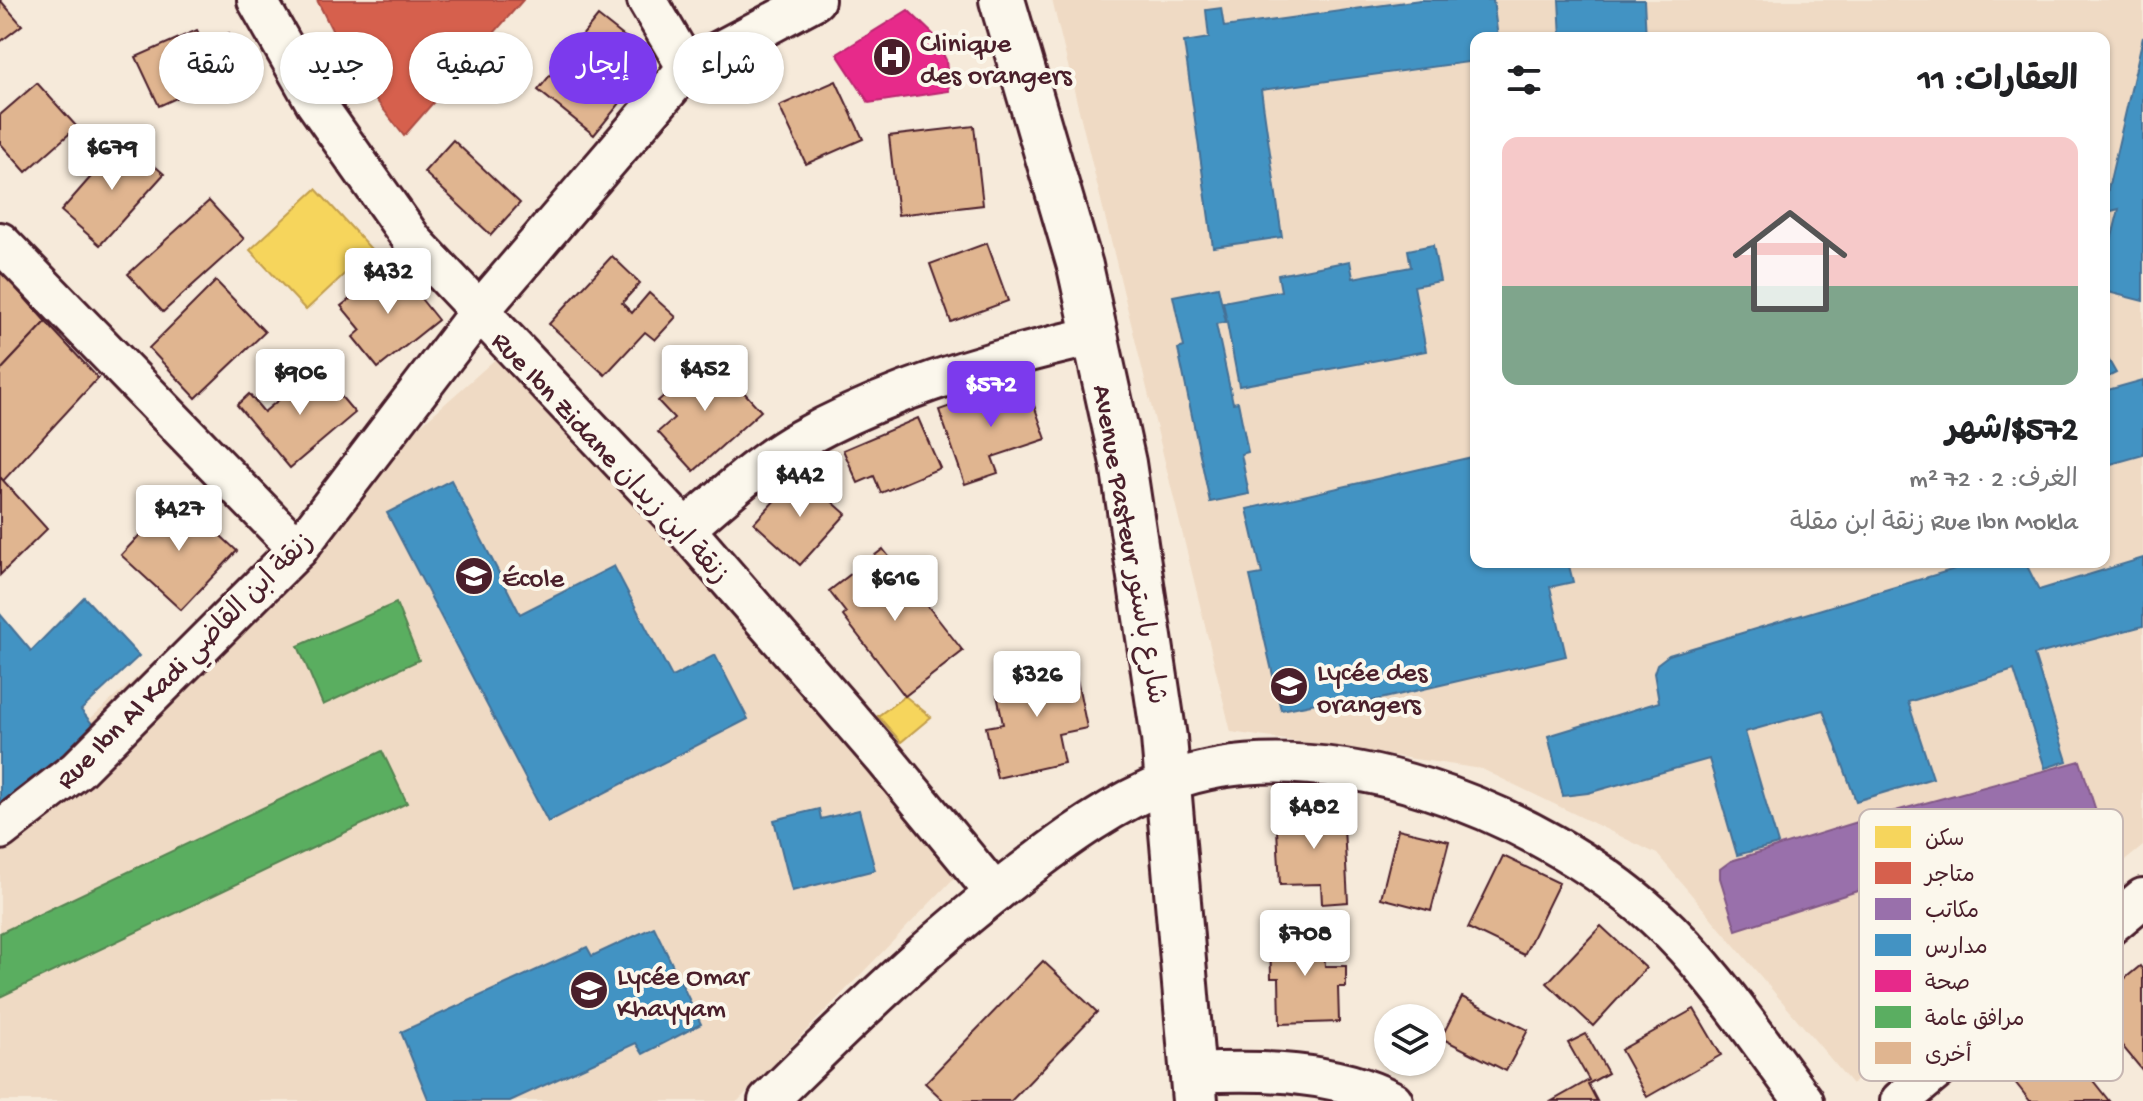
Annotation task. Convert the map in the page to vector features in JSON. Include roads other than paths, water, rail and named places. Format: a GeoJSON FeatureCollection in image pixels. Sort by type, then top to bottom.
{"type":"FeatureCollection","features":[{"type":"Feature","properties":{"kind":"street","name":"Rue Ibn Zidane زنقة ابن زيدان"},"geometry":{"type":"LineString","coordinates":[[257,0],[315,102],[362,173],[413,241],[685,529],[883,757],[995,893]]}},
{"type":"Feature","properties":{"kind":"street"},"geometry":{"type":"LineString","coordinates":[[647,0],[673,44]]}},
{"type":"Feature","properties":{"kind":"street","name":"Rue Ibn Al Kadi زنقة ابن القاضي"},"geometry":{"type":"LineString","coordinates":[[755,32],[815,0]]}},
{"type":"Feature","properties":{"kind":"street","name":"Avenue Pasteur شارع باستور"},"geometry":{"type":"LineString","coordinates":[[1002,0],[1080,266],[1133,516],[1169,781],[1194,1087]]}},
{"type":"Feature","properties":{"kind":"street","name":"Rue Ibn Al Kadi زنقة ابن القاضي"},"geometry":{"type":"LineString","coordinates":[[0,830],[77,770],[298,549],[478,313],[673,84]]}},
{"type":"Feature","properties":{"kind":"street"},"geometry":{"type":"LineString","coordinates":[[0,242],[298,549]]}},
{"type":"Feature","properties":{"kind":"street"},"geometry":{"type":"LineString","coordinates":[[685,529],[748,476],[799,440],[838,421],[1021,352],[1095,336]]}},
{"type":"Feature","properties":{"kind":"street"},"geometry":{"type":"LineString","coordinates":[[768,1101],[867,1002],[995,893],[1069,836],[1169,781],[1230,764],[1296,764],[1405,782],[1464,803],[1538,836],[1602,875],[1654,916],[1689,952],[1804,1101]]}},
{"type":"Feature","properties":{"kind":"street"},"geometry":{"type":"LineString","coordinates":[[2123,915],[2143,898]]}},
{"type":"Feature","properties":{"kind":"street"},"geometry":{"type":"LineString","coordinates":[[1194,1087],[1253,1070],[1310,1076],[1363,1088],[1393,1101]]}},
{"type":"Feature","properties":{"kind":"street"},"geometry":{"type":"LineString","coordinates":[[1900,1101],[1924,1081]]}},
{"type":"Feature","properties":{"kind":"place","name":"Clinique des orangers"},"geometry":{"type":"Point","coordinates":[892,57]}},
{"type":"Feature","properties":{"kind":"place","name":"École"},"geometry":{"type":"Point","coordinates":[474,576]}},
{"type":"Feature","properties":{"kind":"place","name":"Lycée des orangers"},"geometry":{"type":"Point","coordinates":[1289,686]}},
{"type":"Feature","properties":{"kind":"place","name":"Lycée Omar Khayyam"},"geometry":{"type":"Point","coordinates":[589,990]}}]}
